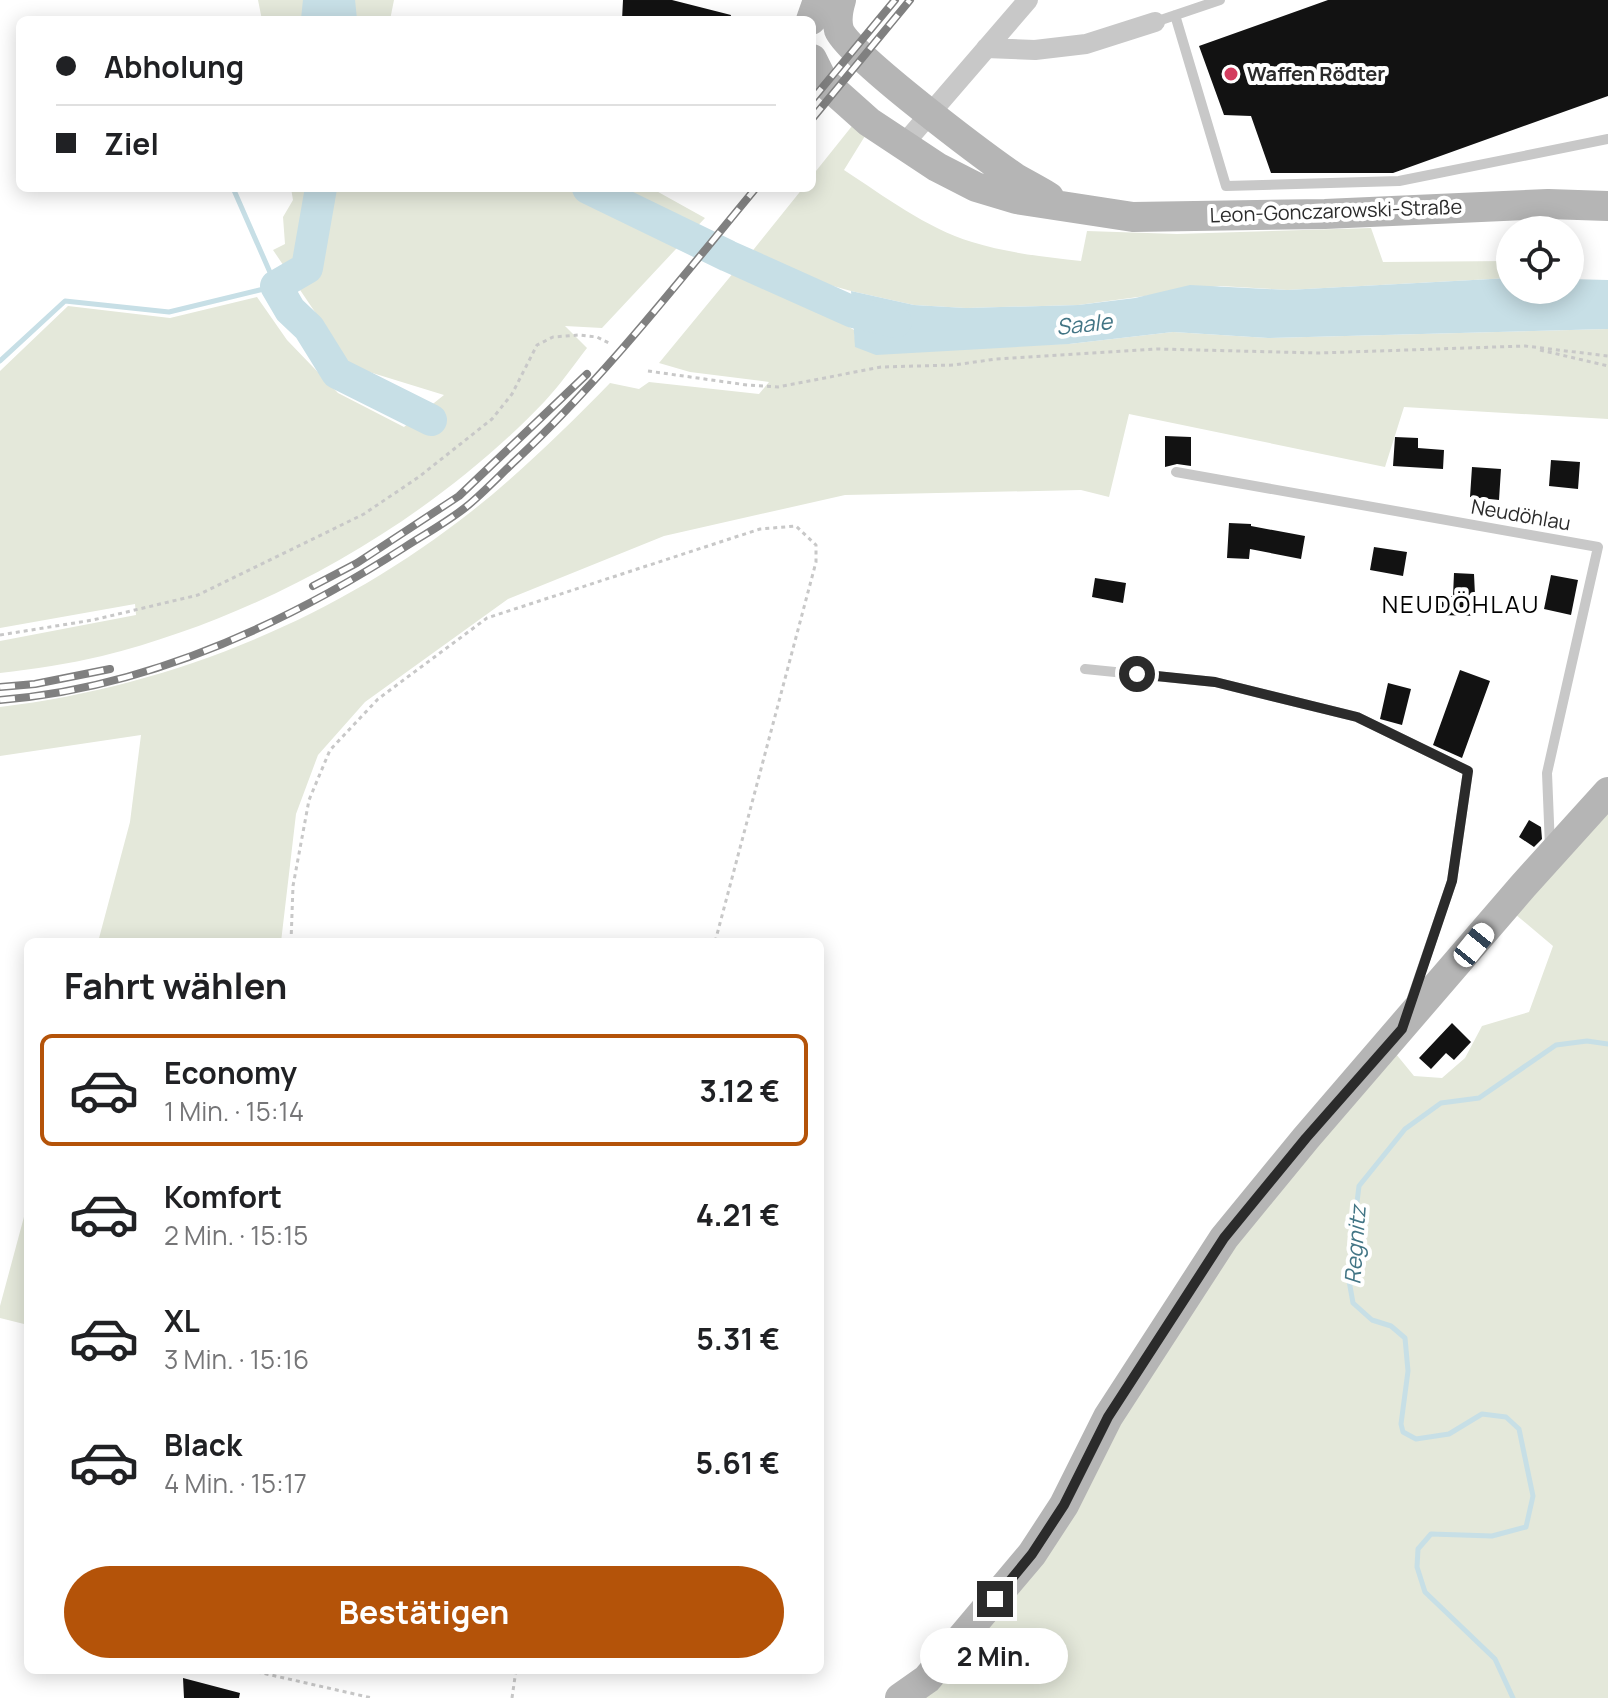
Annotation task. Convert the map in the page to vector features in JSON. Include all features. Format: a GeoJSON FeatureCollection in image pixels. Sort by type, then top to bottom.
{"type":"FeatureCollection","features":[{"type":"Feature","properties":{"kind":"street","name":"Leon-Gonczarowski-Straße"},"geometry":{"type":"LineString","coordinates":[[841,0],[837,16],[840,31],[852,48],[1018,179],[1065,206]]}},
{"type":"Feature","properties":{"kind":"street"},"geometry":{"type":"LineString","coordinates":[[903,145],[1028,0]]}},
{"type":"Feature","properties":{"kind":"street"},"geometry":{"type":"LineString","coordinates":[[986,48],[1035,50],[1086,44],[1165,19]]}},
{"type":"Feature","properties":{"kind":"street","name":"Leon-Gonczarowski-Straße"},"geometry":{"type":"LineString","coordinates":[[816,67],[823,81],[869,122],[903,145],[976,187],[1016,199],[1105,214],[1165,217],[1325,214],[1548,204],[1608,206]]}},
{"type":"Feature","properties":{"kind":"street"},"geometry":{"type":"LineString","coordinates":[[900,1698],[927,1679],[1032,1554],[1064,1505],[1108,1417],[1224,1238],[1306,1138],[1608,792]]}},
{"type":"Feature","properties":{"kind":"lane"},"geometry":{"type":"LineString","coordinates":[[1220,0],[1165,19],[1226,186],[1399,181],[1608,139]]}},
{"type":"Feature","properties":{"kind":"lane","name":"Neudöhlau"},"geometry":{"type":"LineString","coordinates":[[1176,472],[1598,547],[1547,773],[1550,856]]}},
{"type":"Feature","properties":{"kind":"lane"},"geometry":{"type":"LineString","coordinates":[[1085,669],[1215,682],[1357,717],[1468,771],[1452,881],[1402,1029]]}},
{"type":"Feature","properties":{"kind":"path"},"geometry":{"type":"LineString","coordinates":[[0,635],[93,620],[198,595],[364,514],[420,476],[492,419],[512,394],[537,345],[553,337],[579,335],[597,337],[609,343]]}},
{"type":"Feature","properties":{"kind":"path"},"geometry":{"type":"LineString","coordinates":[[648,371],[778,387],[842,372],[881,367],[943,366],[1158,349],[1319,353],[1525,346],[1608,356]]}},
{"type":"Feature","properties":{"kind":"path"},"geometry":{"type":"LineString","coordinates":[[1525,346],[1608,366]]}},
{"type":"Feature","properties":{"kind":"path"},"geometry":{"type":"LineString","coordinates":[[291,938],[293,886],[309,800],[330,750],[378,699],[487,618],[760,529],[796,526],[816,545],[816,562],[716,938]]}},
{"type":"Feature","properties":{"kind":"path"},"geometry":{"type":"LineString","coordinates":[[267,1674],[372,1698]]}},
{"type":"Feature","properties":{"kind":"path"},"geometry":{"type":"LineString","coordinates":[[512,1698],[515,1674]]}},
{"type":"Feature","properties":{"kind":"shaded area"},"geometry":{"type":"Polygon","coordinates":[[[258,0],[394,0],[391,16],[261,16],[258,0]]]}},
{"type":"Feature","properties":{"kind":"shaded area"},"geometry":{"type":"Polygon","coordinates":[[[852,126],[865,136],[844,170],[938,228],[999,249],[1081,261],[1087,231],[1177,234],[1371,228],[1383,262],[1496,261],[1496,279],[1287,290],[1220,286],[1078,305],[966,308],[914,305],[808,279],[750,254],[800,192],[816,192],[816,171],[852,126]]]}},
{"type":"Feature","properties":{"kind":"shaded area"},"geometry":{"type":"Polygon","coordinates":[[[292,192],[658,192],[705,218],[602,328],[565,326],[587,348],[551,395],[500,445],[397,524],[283,590],[163,639],[102,656],[0,673],[0,641],[136,615],[135,604],[0,628],[0,371],[68,306],[170,318],[257,297],[287,340],[338,393],[404,427],[444,395],[340,363],[317,315],[273,250],[285,244],[283,217],[293,200],[292,192]]]}},
{"type":"Feature","properties":{"kind":"shaded area"},"geometry":{"type":"Polygon","coordinates":[[[734,272],[828,314],[854,330],[856,347],[1069,344],[1173,332],[1268,338],[1608,329],[1608,419],[1404,407],[1385,467],[1129,414],[1109,497],[1081,490],[845,495],[664,536],[508,599],[365,702],[318,755],[296,814],[281,938],[99,938],[130,822],[141,735],[0,756],[0,707],[127,683],[249,642],[308,615],[419,550],[472,511],[543,449],[610,383],[639,389],[649,382],[759,394],[769,382],[690,372],[659,363],[734,272]]]}},
{"type":"Feature","properties":{"kind":"shaded area"},"geometry":{"type":"Polygon","coordinates":[[[1608,800],[1608,1698],[903,1698],[943,1668],[1229,1240],[1396,1054],[1414,1076],[1442,1078],[1465,1058],[1482,1026],[1529,1012],[1553,946],[1509,909],[1608,800]]]}},
{"type":"Feature","properties":{"kind":"shaded area"},"geometry":{"type":"Polygon","coordinates":[[[24,1217],[24,1324],[0,1318],[0,1306],[24,1217]]]}},
{"type":"Feature","properties":{"kind":"water"},"geometry":{"type":"Polygon","coordinates":[[[1496,279],[1496,304],[1584,304],[1584,279],[1608,280],[1608,329],[1268,338],[1173,332],[1069,344],[876,355],[855,347],[851,291],[914,305],[966,308],[1078,305],[1135,298],[1190,285],[1287,290],[1496,279]]]}},
{"type":"Feature","properties":{"kind":"building"},"geometry":{"type":"Polygon","coordinates":[[[623,0],[672,0],[731,15],[731,16],[622,16],[623,0]]]}},
{"type":"Feature","properties":{"kind":"building"},"geometry":{"type":"Polygon","coordinates":[[[1328,0],[1608,0],[1608,96],[1393,173],[1271,173],[1251,116],[1224,115],[1199,46],[1328,0]]]}},
{"type":"Feature","properties":{"kind":"building"},"geometry":{"type":"Polygon","coordinates":[[[1165,436],[1191,437],[1191,466],[1177,464],[1165,467],[1165,436]]]}},
{"type":"Feature","properties":{"kind":"building"},"geometry":{"type":"Polygon","coordinates":[[[1395,437],[1418,438],[1418,448],[1444,450],[1443,469],[1393,466],[1395,437]]]}},
{"type":"Feature","properties":{"kind":"building"},"geometry":{"type":"Polygon","coordinates":[[[1551,460],[1580,462],[1578,489],[1549,486],[1551,460]]]}},
{"type":"Feature","properties":{"kind":"building"},"geometry":{"type":"Polygon","coordinates":[[[1472,467],[1501,469],[1499,500],[1470,497],[1472,467]]]}},
{"type":"Feature","properties":{"kind":"building"},"geometry":{"type":"Polygon","coordinates":[[[1229,523],[1251,524],[1305,536],[1301,559],[1250,549],[1249,559],[1227,558],[1229,523]]]}},
{"type":"Feature","properties":{"kind":"building"},"geometry":{"type":"Polygon","coordinates":[[[1374,547],[1407,552],[1403,576],[1370,570],[1374,547]]]}},
{"type":"Feature","properties":{"kind":"building"},"geometry":{"type":"Polygon","coordinates":[[[1454,573],[1474,574],[1476,616],[1440,615],[1440,596],[1453,596],[1454,573]]]}},
{"type":"Feature","properties":{"kind":"building"},"geometry":{"type":"Polygon","coordinates":[[[1551,575],[1578,580],[1571,615],[1544,609],[1551,575]]]}},
{"type":"Feature","properties":{"kind":"building"},"geometry":{"type":"Polygon","coordinates":[[[1095,578],[1126,583],[1123,603],[1092,597],[1095,578]]]}},
{"type":"Feature","properties":{"kind":"building"},"geometry":{"type":"Polygon","coordinates":[[[1460,670],[1490,681],[1462,758],[1433,745],[1460,670]]]}},
{"type":"Feature","properties":{"kind":"building"},"geometry":{"type":"Polygon","coordinates":[[[1388,683],[1411,689],[1402,725],[1380,719],[1388,683]]]}},
{"type":"Feature","properties":{"kind":"building"},"geometry":{"type":"Polygon","coordinates":[[[1529,820],[1541,827],[1542,839],[1534,847],[1519,837],[1529,820]]]}},
{"type":"Feature","properties":{"kind":"building"},"geometry":{"type":"Polygon","coordinates":[[[1452,1023],[1471,1042],[1454,1060],[1446,1053],[1431,1069],[1419,1058],[1452,1023]]]}},
{"type":"Feature","properties":{"kind":"building"},"geometry":{"type":"Polygon","coordinates":[[[183,1678],[240,1693],[239,1698],[184,1698],[183,1678]]]}},
{"type":"Feature","properties":{"kind":"waterway"},"geometry":{"type":"LineString","coordinates":[[317,16],[319,0]]}},
{"type":"Feature","properties":{"kind":"waterway","name":"Saale"},"geometry":{"type":"LineString","coordinates":[[339,0],[341,16]]}},
{"type":"Feature","properties":{"kind":"waterway"},"geometry":{"type":"LineString","coordinates":[[0,361],[65,301],[169,312],[276,286],[235,192]]}},
{"type":"Feature","properties":{"kind":"waterway"},"geometry":{"type":"LineString","coordinates":[[320,192],[307,268],[276,286],[290,310],[309,328],[337,373],[431,420]]}},
{"type":"Feature","properties":{"kind":"waterway","name":"Saale"},"geometry":{"type":"LineString","coordinates":[[596,192],[853,312],[896,322]]}},
{"type":"Feature","properties":{"kind":"waterway","name":"Regnitz"},"geometry":{"type":"LineString","coordinates":[[1513,1698],[1495,1659],[1425,1592],[1417,1567],[1418,1549],[1431,1534],[1492,1536],[1526,1527],[1533,1496],[1519,1429],[1506,1417],[1482,1414],[1449,1434],[1416,1439],[1403,1432],[1401,1424],[1408,1371],[1405,1338],[1391,1326],[1372,1320],[1353,1303],[1348,1275],[1359,1186],[1405,1129],[1441,1103],[1479,1098],[1556,1045],[1587,1041],[1608,1044]]}},
{"type":"Feature","properties":{"kind":"railway"},"geometry":{"type":"LineString","coordinates":[[816,95],[895,0]]}},
{"type":"Feature","properties":{"kind":"railway"},"geometry":{"type":"LineString","coordinates":[[816,114],[910,0]]}},
{"type":"Feature","properties":{"kind":"railway"},"geometry":{"type":"LineString","coordinates":[[0,700],[107,682],[212,648],[311,602],[451,518],[485,490],[579,397],[640,329],[753,192]]}},
{"type":"Feature","properties":{"kind":"railway"},"geometry":{"type":"LineString","coordinates":[[313,586],[357,563],[459,496],[587,374]]}},
{"type":"Feature","properties":{"kind":"railway"},"geometry":{"type":"LineString","coordinates":[[0,687],[35,684],[110,669]]}},
{"type":"Feature","properties":{"kind":"place","name":"Waffen Rödter"},"geometry":{"type":"Point","coordinates":[1231,74]}},
{"type":"Feature","properties":{"kind":"district","name":"NEUDÖHLAU"},"geometry":{"type":"Point","coordinates":[1461,605]}},
{"type":"Feature","properties":{"kind":"route"},"geometry":{"type":"LineString","coordinates":[[995,1599],[1032,1554],[1064,1505],[1108,1417],[1224,1238],[1306,1138],[1402,1029],[1452,881],[1468,771],[1357,717],[1215,682],[1137,674]]}}]}
